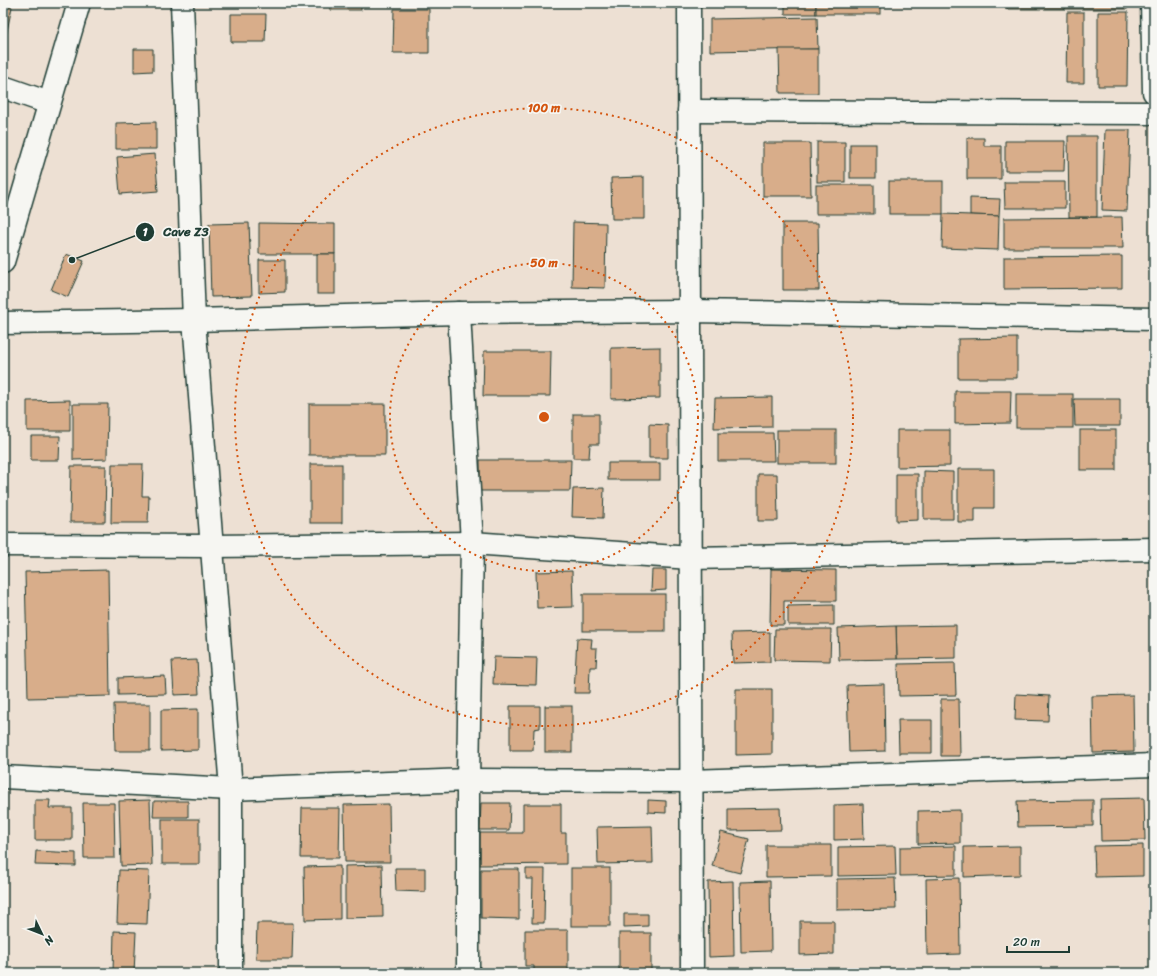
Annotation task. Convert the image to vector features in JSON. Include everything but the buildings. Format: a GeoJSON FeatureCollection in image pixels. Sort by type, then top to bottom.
{"type":"FeatureCollection","features":[{"type":"Feature","properties":{"kind":"street"},"geometry":{"type":"LineString","coordinates":[[3,262],[79,3]]}},
{"type":"Feature","properties":{"kind":"street"},"geometry":{"type":"LineString","coordinates":[[182,3],[194,320],[231,789],[231,973]]}},
{"type":"Feature","properties":{"kind":"street"},"geometry":{"type":"LineString","coordinates":[[689,3],[692,973]]}},
{"type":"Feature","properties":{"kind":"street"},"geometry":{"type":"LineString","coordinates":[[1152,3],[1154,92]]}},
{"type":"Feature","properties":{"kind":"street"},"geometry":{"type":"LineString","coordinates":[[3,87],[49,103]]}},
{"type":"Feature","properties":{"kind":"street"},"geometry":{"type":"LineString","coordinates":[[690,111],[1154,113]]}},
{"type":"Feature","properties":{"kind":"street"},"geometry":{"type":"LineString","coordinates":[[3,323],[459,313],[690,311],[1154,319]]}},
{"type":"Feature","properties":{"kind":"street"},"geometry":{"type":"LineString","coordinates":[[459,313],[472,543],[468,780],[468,973]]}},
{"type":"Feature","properties":{"kind":"street"},"geometry":{"type":"LineString","coordinates":[[3,545],[212,546],[472,543],[691,558],[1154,549]]}},
{"type":"Feature","properties":{"kind":"street"},"geometry":{"type":"LineString","coordinates":[[3,777],[231,789],[468,780],[691,781],[1154,765]]}},
{"type":"Feature","properties":{"kind":"place","name":"Cave Z3"},"geometry":{"type":"Point","coordinates":[72,260]}}]}
